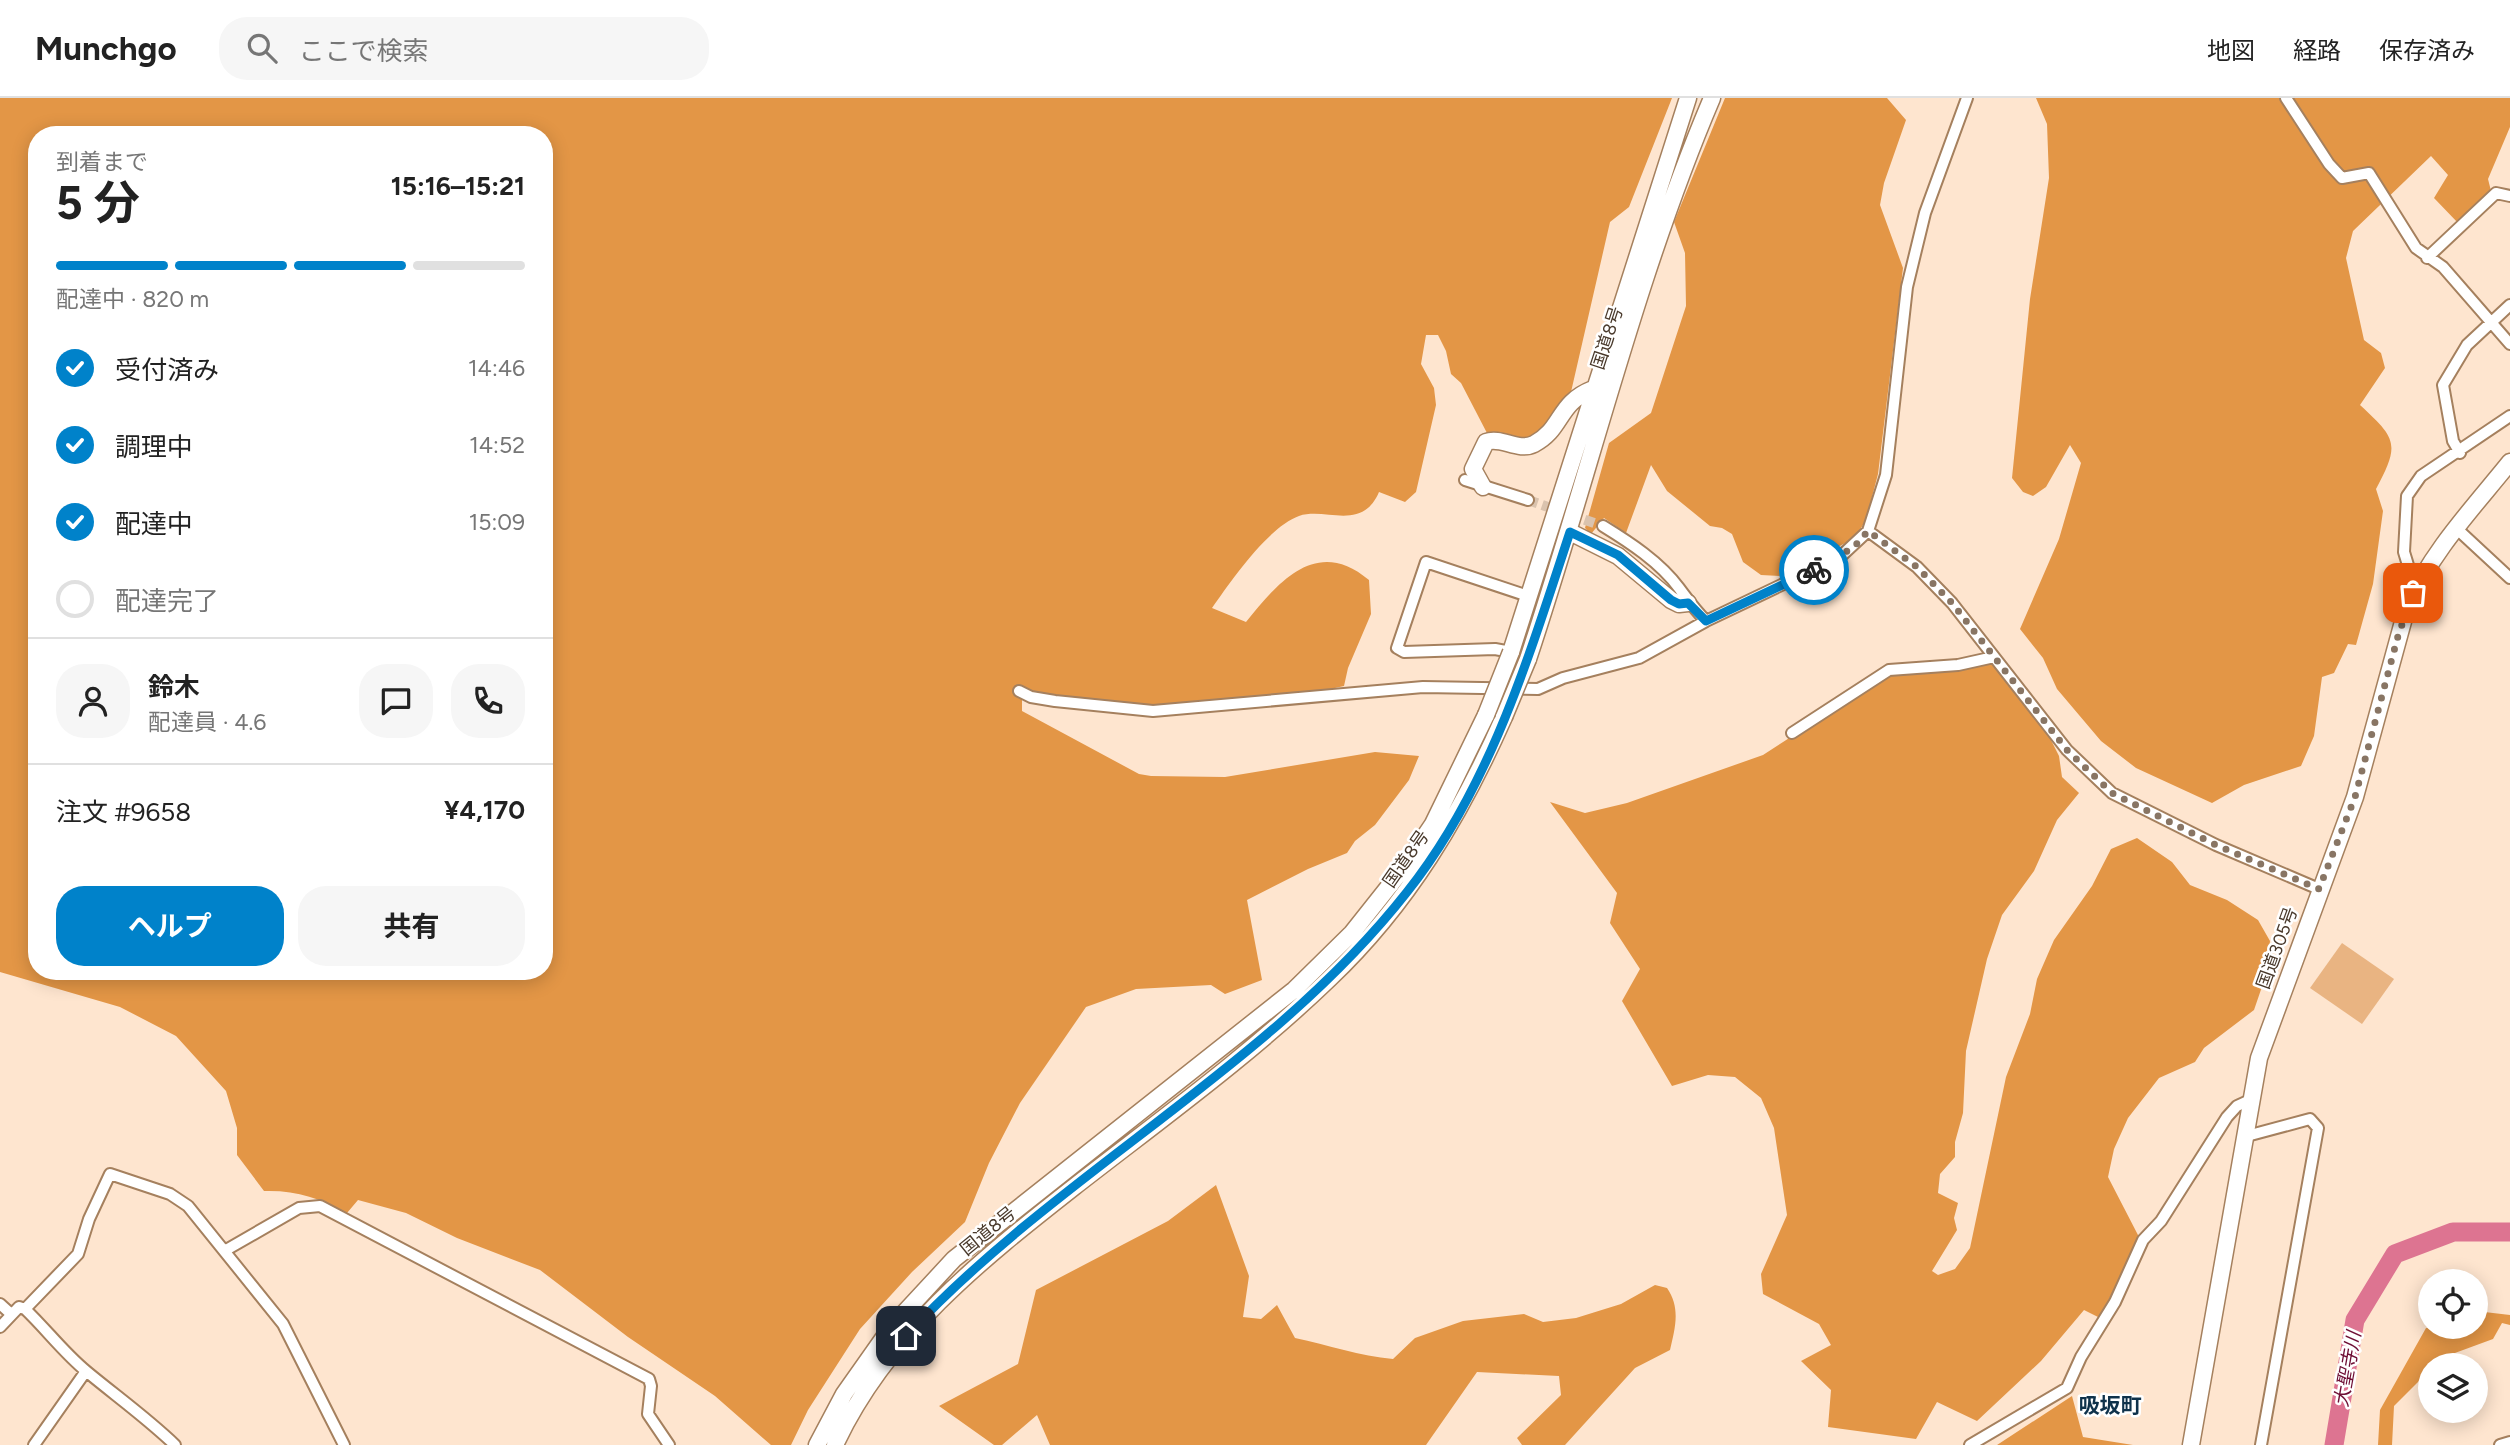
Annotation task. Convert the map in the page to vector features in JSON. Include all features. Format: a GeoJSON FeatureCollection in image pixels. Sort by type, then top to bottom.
{"type":"FeatureCollection","features":[{"type":"Feature","properties":{"kind":"highway","name":"国道8号"},"geometry":{"type":"LineString","coordinates":[[817,1445],[844,1394],[892,1326],[954,1259],[1294,990],[1352,933],[1402,870],[1433,824],[1486,715],[1511,652],[1688,98]]}},
{"type":"Feature","properties":{"kind":"highway","name":"国道8号"},"geometry":{"type":"LineString","coordinates":[[835,1445],[861,1398],[906,1336],[968,1272],[1242,1055],[1329,979],[1409,891],[1445,836],[1466,799],[1528,659],[1570,532],[1607,400],[1661,236],[1712,98]]}},
{"type":"Feature","properties":{"kind":"highway"},"geometry":{"type":"LineString","coordinates":[[1483,487],[1473,469],[1486,442],[1492,439],[1519,446],[1535,443],[1552,429],[1575,396],[1593,389]]}},
{"type":"Feature","properties":{"kind":"highway","name":"国道305号"},"geometry":{"type":"LineString","coordinates":[[2191,1445],[2249,1100],[2272,1017],[2355,797],[2398,636],[2419,580],[2456,528],[2510,462]]}},
{"type":"Feature","properties":{"kind":"highway"},"geometry":{"type":"LineString","coordinates":[[1570,532],[1618,555],[1671,600],[1679,604],[1688,603]]}},
{"type":"Feature","properties":{"kind":"street"},"geometry":{"type":"LineString","coordinates":[[1018,691],[1031,697],[1055,701],[1153,711],[1423,687],[1538,689],[1563,678],[1592,673],[1639,658],[1706,621],[1840,557],[1868,531],[1886,475],[1907,287],[1925,213],[1967,98]]}},
{"type":"Feature","properties":{"kind":"street"},"geometry":{"type":"LineString","coordinates":[[2286,98],[2329,164],[2342,178],[2369,173],[2416,248],[2443,267],[2510,344]]}},
{"type":"Feature","properties":{"kind":"street"},"geometry":{"type":"LineString","coordinates":[[2427,258],[2496,193],[2510,196]]}},
{"type":"Feature","properties":{"kind":"street"},"geometry":{"type":"LineString","coordinates":[[2459,453],[2453,441],[2443,385],[2467,345],[2510,305]]}},
{"type":"Feature","properties":{"kind":"street"},"geometry":{"type":"LineString","coordinates":[[2419,580],[2411,575],[2404,552],[2407,496],[2421,477],[2510,416]]}},
{"type":"Feature","properties":{"kind":"street"},"geometry":{"type":"LineString","coordinates":[[1465,480],[1528,500]]}},
{"type":"Feature","properties":{"kind":"street"},"geometry":{"type":"LineString","coordinates":[[1603,526],[1650,559],[1678,586],[1688,603],[1706,621]]}},
{"type":"Feature","properties":{"kind":"street"},"geometry":{"type":"LineString","coordinates":[[2456,528],[2510,578]]}},
{"type":"Feature","properties":{"kind":"street"},"geometry":{"type":"LineString","coordinates":[[1868,531],[1917,567],[1952,603],[2067,750],[2112,793],[2216,845],[2319,889]]}},
{"type":"Feature","properties":{"kind":"street"},"geometry":{"type":"LineString","coordinates":[[1511,652],[1495,649],[1404,652],[1397,648],[1426,562],[1528,596]]}},
{"type":"Feature","properties":{"kind":"street"},"geometry":{"type":"LineString","coordinates":[[1792,733],[1889,670],[1958,664],[1994,657]]}},
{"type":"Feature","properties":{"kind":"street"},"geometry":{"type":"LineString","coordinates":[[1970,1445],[2067,1388],[2081,1357],[2115,1302],[2143,1240],[2161,1221],[2227,1117],[2237,1106],[2249,1100]]}},
{"type":"Feature","properties":{"kind":"street"},"geometry":{"type":"LineString","coordinates":[[2243,1137],[2310,1119],[2318,1128],[2261,1445]]}},
{"type":"Feature","properties":{"kind":"street"},"geometry":{"type":"LineString","coordinates":[[25,1308],[78,1254],[89,1219],[110,1174],[180,1199],[226,1250],[292,1338],[344,1445]]}},
{"type":"Feature","properties":{"kind":"street"},"geometry":{"type":"LineString","coordinates":[[226,1250],[299,1208],[320,1206],[649,1379],[652,1386],[648,1414],[669,1445]]}},
{"type":"Feature","properties":{"kind":"street"},"geometry":{"type":"LineString","coordinates":[[0,1304],[11,1314]]}},
{"type":"Feature","properties":{"kind":"street"},"geometry":{"type":"LineString","coordinates":[[0,1327],[19,1307],[25,1308],[86,1371],[151,1421],[175,1445]]}},
{"type":"Feature","properties":{"kind":"street"},"geometry":{"type":"LineString","coordinates":[[34,1445],[86,1371]]}},
{"type":"Feature","properties":{"kind":"street"},"geometry":{"type":"LineString","coordinates":[[2500,1445],[2510,1442]]}},
{"type":"Feature","properties":{"kind":"shaded area"},"geometry":{"type":"Polygon","coordinates":[[[0,98],[1672,98],[1629,207],[1610,222],[1571,392],[1547,428],[1530,437],[1488,435],[1461,383],[1451,374],[1446,351],[1438,335],[1426,335],[1421,364],[1434,388],[1436,405],[1416,492],[1405,502],[1379,492],[1372,504],[1353,515],[1309,514],[1287,522],[1251,556],[1212,608],[1246,622],[1272,592],[1300,569],[1316,563],[1332,562],[1350,567],[1369,580],[1371,614],[1348,668],[1344,686],[1285,699],[1141,707],[1031,694],[1022,700],[1022,711],[1139,774],[1151,776],[1225,777],[1375,752],[1419,756],[1409,780],[1375,825],[1355,841],[1347,853],[1308,869],[1247,900],[1262,980],[1225,994],[1211,985],[1136,989],[1086,1007],[1020,1103],[989,1163],[965,1222],[912,1272],[860,1329],[808,1410],[791,1445],[771,1445],[715,1396],[628,1337],[540,1270],[457,1238],[406,1213],[358,1200],[347,1213],[307,1196],[264,1191],[237,1155],[237,1128],[226,1091],[176,1036],[120,1007],[0,972],[0,98]]]}},
{"type":"Feature","properties":{"kind":"shaded area"},"geometry":{"type":"Polygon","coordinates":[[[1725,98],[1887,98],[1906,120],[1884,183],[1880,205],[1903,268],[1878,474],[1866,520],[1855,538],[1782,576],[1761,575],[1743,562],[1732,534],[1722,528],[1710,526],[1667,491],[1651,465],[1626,533],[1604,518],[1591,534],[1585,528],[1609,443],[1651,413],[1686,306],[1685,253],[1674,222],[1725,98]]]}},
{"type":"Feature","properties":{"kind":"shaded area"},"geometry":{"type":"Polygon","coordinates":[[[2036,98],[2510,98],[2510,127],[2488,179],[2491,191],[2459,224],[2434,198],[2448,175],[2431,156],[2353,231],[2346,258],[2364,340],[2381,353],[2385,368],[2360,405],[2381,426],[2391,443],[2389,462],[2376,489],[2383,511],[2373,584],[2356,645],[2348,644],[2334,673],[2322,677],[2314,736],[2301,766],[2244,785],[2212,803],[2136,768],[2101,741],[2057,689],[2043,658],[2020,629],[2059,539],[2081,463],[2070,445],[2046,487],[2033,496],[2023,492],[2012,478],[2030,299],[2049,178],[2047,124],[2036,98]]]}},
{"type":"Feature","properties":{"kind":"shaded area"},"geometry":{"type":"Polygon","coordinates":[[[1994,661],[2013,691],[2048,734],[2059,756],[2062,777],[2079,793],[2057,820],[2034,871],[2002,915],[1987,959],[1966,1051],[1963,1113],[1955,1142],[1955,1157],[1940,1174],[1938,1193],[1958,1203],[1954,1218],[1957,1230],[1932,1271],[1938,1275],[1955,1269],[1970,1248],[2006,1077],[2030,1014],[2037,979],[2054,940],[2092,886],[2111,849],[2137,838],[2172,862],[2190,885],[2227,900],[2258,920],[2270,941],[2266,975],[2254,1010],[2204,1048],[2195,1062],[2159,1078],[2128,1118],[2114,1149],[2108,1177],[2139,1237],[2100,1318],[2084,1310],[2041,1361],[1977,1421],[1937,1402],[1916,1439],[1828,1427],[1831,1390],[1801,1361],[1831,1345],[1819,1324],[1763,1294],[1761,1274],[1787,1215],[1774,1128],[1761,1098],[1735,1077],[1708,1075],[1672,1086],[1622,1001],[1640,969],[1610,923],[1617,893],[1550,802],[1585,813],[1627,803],[1763,755],[1887,675],[1994,661]]]}},
{"type":"Feature","properties":{"kind":"shaded area"},"geometry":{"type":"Polygon","coordinates":[[[2342,943],[2394,979],[2362,1024],[2310,988],[2342,943]]]}},
{"type":"Feature","properties":{"kind":"shaded area"},"geometry":{"type":"Polygon","coordinates":[[[1216,1185],[1249,1276],[1243,1317],[1261,1319],[1277,1305],[1295,1338],[1393,1359],[1415,1338],[1463,1321],[1524,1314],[1543,1322],[1576,1318],[1621,1304],[1655,1285],[1667,1288],[1674,1303],[1676,1318],[1670,1350],[1635,1368],[1565,1445],[1522,1445],[1517,1438],[1561,1395],[1559,1376],[1477,1372],[1426,1445],[1050,1445],[1037,1415],[1002,1445],[994,1445],[939,1406],[1018,1364],[1036,1290],[1168,1221],[1216,1185]]]}},
{"type":"Feature","properties":{"kind":"shaded area"},"geometry":{"type":"Polygon","coordinates":[[[2488,1312],[2510,1315],[2510,1325],[2502,1323],[2493,1339],[2455,1353],[2418,1353],[2418,1382],[2394,1406],[2392,1445],[2378,1445],[2380,1410],[2420,1339],[2488,1339],[2488,1312]]]}},
{"type":"Feature","properties":{"kind":"shaded area"},"geometry":{"type":"Polygon","coordinates":[[[2072,1396],[2083,1437],[2133,1445],[1997,1445],[2072,1396]]]}},
{"type":"Feature","properties":{"kind":"waterway","name":"大聖寺川"},"geometry":{"type":"LineString","coordinates":[[2334,1445],[2355,1320],[2395,1254],[2453,1232],[2510,1232]]}},
{"type":"Feature","properties":{"kind":"tunnel"},"geometry":{"type":"LineString","coordinates":[[1528,500],[1603,526]]}},
{"type":"Feature","properties":{"kind":"way so far"},"geometry":{"type":"LineString","coordinates":[[1814,570],[1854,547],[1868,531],[1917,567],[1952,603],[2067,750],[2112,793],[2129,804],[2216,845],[2319,889],[2355,797],[2398,636],[2413,593]]}},
{"type":"Feature","properties":{"kind":"district","name":"吸坂町"},"geometry":{"type":"Point","coordinates":[2110,1406]}},
{"type":"Feature","properties":{"kind":"route"},"geometry":{"type":"LineString","coordinates":[[906,1336],[941,1298],[978,1264],[1242,1055],[1329,979],[1409,891],[1466,799],[1494,740],[1528,659],[1570,532],[1618,555],[1671,600],[1679,604],[1688,603],[1706,621],[1814,570]]}}]}
